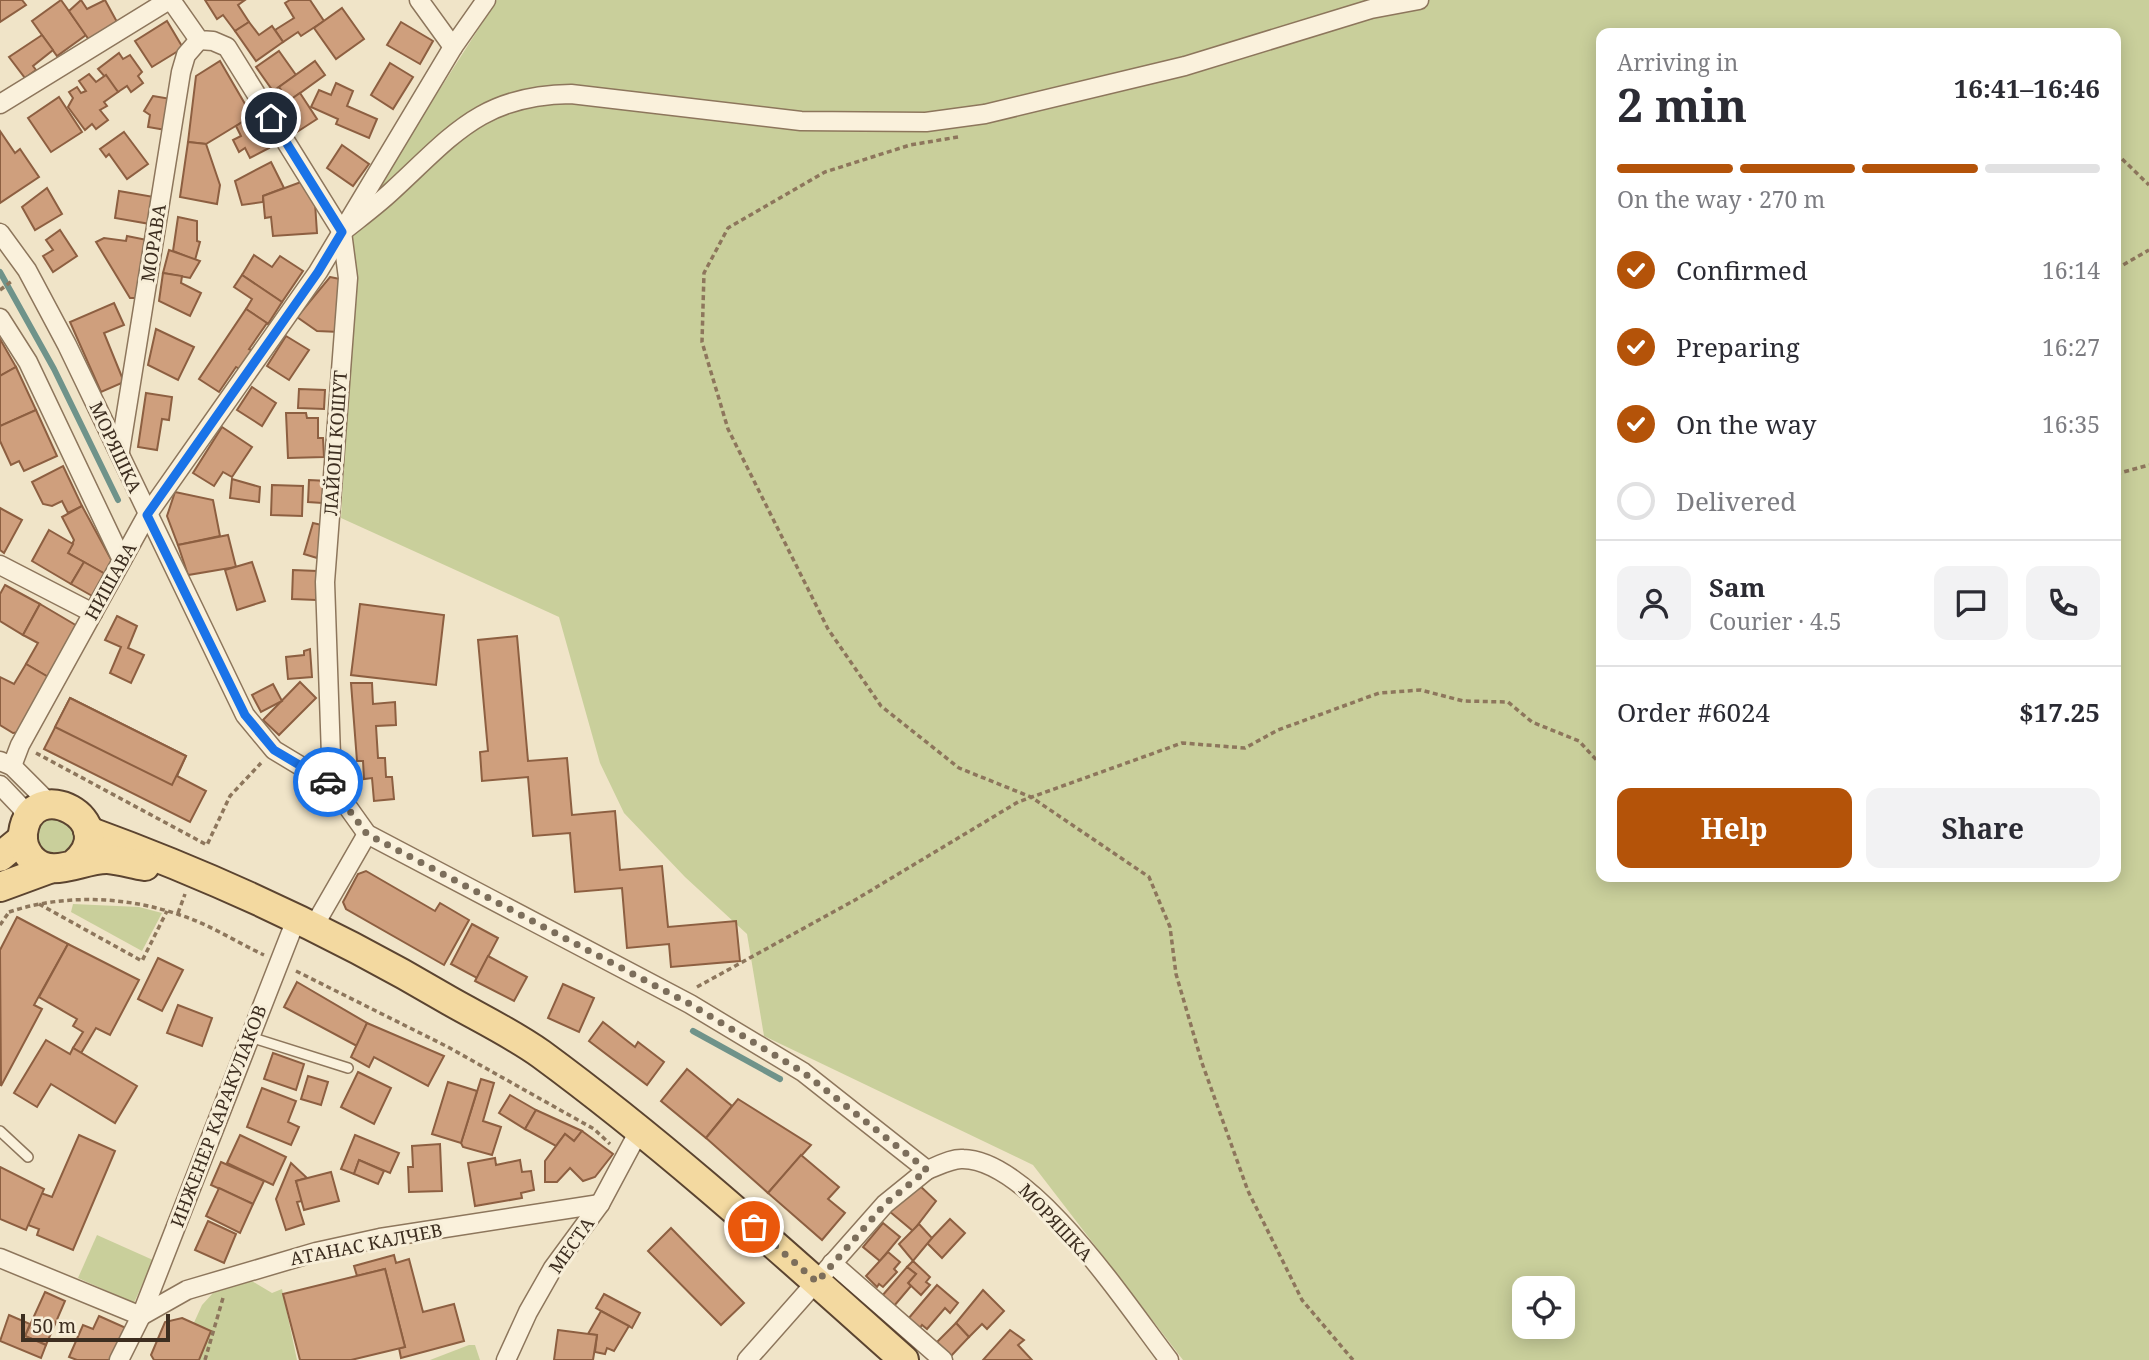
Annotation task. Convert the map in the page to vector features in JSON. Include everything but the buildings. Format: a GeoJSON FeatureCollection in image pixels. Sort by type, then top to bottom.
{"type":"FeatureCollection","features":[{"type":"Feature","properties":{"kind":"main road"},"geometry":{"type":"LineString","coordinates":[[0,858],[33,821],[64,805],[77,812],[88,831],[85,849],[62,866],[4,900]]}},
{"type":"Feature","properties":{"kind":"main road"},"geometry":{"type":"LineString","coordinates":[[33,821],[34,861],[62,866],[107,859],[147,867],[251,896]]}},
{"type":"Feature","properties":{"kind":"main road"},"geometry":{"type":"LineString","coordinates":[[88,831],[150,853],[251,896],[372,954],[539,1053],[712,1190],[825,1273],[904,1360]]}},
{"type":"Feature","properties":{"kind":"street"},"geometry":{"type":"LineString","coordinates":[[0,104],[170,0],[199,40]]}},
{"type":"Feature","properties":{"kind":"street"},"geometry":{"type":"LineString","coordinates":[[419,0],[453,47]]}},
{"type":"Feature","properties":{"kind":"street"},"geometry":{"type":"LineString","coordinates":[[342,232],[392,191],[428,154],[468,121],[507,104],[542,94],[571,93],[802,121],[926,122],[977,115],[1185,66],[1377,5],[1419,0]]}},
{"type":"Feature","properties":{"kind":"street","name":"НИШАВА"},"geometry":{"type":"LineString","coordinates":[[6,764],[20,745],[147,515],[318,272],[453,47],[486,3]]}},
{"type":"Feature","properties":{"kind":"street","name":"ЛАЙОШ КОШУТ"},"geometry":{"type":"LineString","coordinates":[[199,40],[213,41],[227,47],[342,232],[348,278],[325,582],[332,785]]}},
{"type":"Feature","properties":{"kind":"street","name":"МОРАВА"},"geometry":{"type":"LineString","coordinates":[[120,451],[181,72],[186,55],[199,40]]}},
{"type":"Feature","properties":{"kind":"street","name":"МОРЯШКА"},"geometry":{"type":"LineString","coordinates":[[0,233],[27,270],[120,451],[147,515],[245,715],[274,750],[332,785]]}},
{"type":"Feature","properties":{"kind":"street"},"geometry":{"type":"LineString","coordinates":[[0,317],[28,362],[122,560]]}},
{"type":"Feature","properties":{"kind":"street"},"geometry":{"type":"LineString","coordinates":[[0,565],[93,613]]}},
{"type":"Feature","properties":{"kind":"street"},"geometry":{"type":"LineString","coordinates":[[6,764],[33,821]]}},
{"type":"Feature","properties":{"kind":"street"},"geometry":{"type":"LineString","coordinates":[[0,785],[33,821]]}},
{"type":"Feature","properties":{"kind":"street"},"geometry":{"type":"LineString","coordinates":[[332,785],[367,834],[678,997],[803,1072],[927,1170],[885,1204],[747,1360]]}},
{"type":"Feature","properties":{"kind":"street"},"geometry":{"type":"LineString","coordinates":[[306,922],[367,834]]}},
{"type":"Feature","properties":{"kind":"street","name":"ИНЖЕНЕР КАРАКУЛАКОВ"},"geometry":{"type":"LineString","coordinates":[[119,1360],[141,1316],[279,962],[306,922]]}},
{"type":"Feature","properties":{"kind":"street","name":"МЕСТА"},"geometry":{"type":"LineString","coordinates":[[506,1360],[528,1312],[553,1268],[600,1204],[639,1131]]}},
{"type":"Feature","properties":{"kind":"street","name":"МОРЯШКА"},"geometry":{"type":"LineString","coordinates":[[927,1170],[962,1158],[1000,1168],[1027,1188],[1092,1260],[1169,1360]]}},
{"type":"Feature","properties":{"kind":"street","name":"АТАНАС КАЛЧЕВ"},"geometry":{"type":"LineString","coordinates":[[141,1316],[187,1290],[265,1266],[354,1244],[600,1204]]}},
{"type":"Feature","properties":{"kind":"street"},"geometry":{"type":"LineString","coordinates":[[0,1258],[141,1316]]}},
{"type":"Feature","properties":{"kind":"street"},"geometry":{"type":"LineString","coordinates":[[825,1273],[943,1360]]}},
{"type":"Feature","properties":{"kind":"lane"},"geometry":{"type":"LineString","coordinates":[[248,1037],[348,1068]]}},
{"type":"Feature","properties":{"kind":"lane"},"geometry":{"type":"LineString","coordinates":[[0,1131],[28,1157]]}},
{"type":"Feature","properties":{"kind":"path"},"geometry":{"type":"LineString","coordinates":[[977,115],[970,130],[953,140],[910,145],[825,172],[728,228],[704,273],[702,342],[727,429],[828,629],[881,706],[958,768],[1031,797],[1149,877],[1170,927],[1176,974],[1202,1063],[1248,1191],[1301,1300],[1353,1360]]}},
{"type":"Feature","properties":{"kind":"path"},"geometry":{"type":"LineString","coordinates":[[2121,158],[2149,186]]}},
{"type":"Feature","properties":{"kind":"path"},"geometry":{"type":"LineString","coordinates":[[2121,267],[2149,250]]}},
{"type":"Feature","properties":{"kind":"path"},"geometry":{"type":"LineString","coordinates":[[2121,473],[2149,465]]}},
{"type":"Feature","properties":{"kind":"path"},"geometry":{"type":"LineString","coordinates":[[678,997],[855,901],[1018,802],[1182,743],[1245,748],[1278,730],[1378,693],[1421,690],[1463,701],[1508,702],[1532,722],[1578,741],[1596,760]]}},
{"type":"Feature","properties":{"kind":"path"},"geometry":{"type":"LineString","coordinates":[[20,745],[207,845],[230,796],[274,750]]}},
{"type":"Feature","properties":{"kind":"path"},"geometry":{"type":"LineString","coordinates":[[178,914],[190,881]]}},
{"type":"Feature","properties":{"kind":"path"},"geometry":{"type":"LineString","coordinates":[[4,900],[37,903],[141,903],[178,914],[448,1047],[594,1129],[625,1157]]}},
{"type":"Feature","properties":{"kind":"path"},"geometry":{"type":"LineString","coordinates":[[37,903],[142,961],[167,911]]}},
{"type":"Feature","properties":{"kind":"path"},"geometry":{"type":"LineString","coordinates":[[205,1360],[217,1322]]}},
{"type":"Feature","properties":{"kind":"green space"},"geometry":{"type":"Polygon","coordinates":[[[497,0],[2149,0],[2149,1360],[1183,1360],[1033,1165],[764,1036],[747,934],[685,877],[624,813],[600,763],[559,617],[341,518],[354,281],[349,231],[497,0]]]}},
{"type":"Feature","properties":{"kind":"green space"},"geometry":{"type":"Polygon","coordinates":[[[55,818],[68,824],[74,837],[68,850],[55,856],[42,850],[36,837],[42,824],[55,818]]]}},
{"type":"Feature","properties":{"kind":"green space"},"geometry":{"type":"Polygon","coordinates":[[[73,904],[139,907],[162,913],[142,951],[71,912],[73,904]]]}},
{"type":"Feature","properties":{"kind":"green space"},"geometry":{"type":"Polygon","coordinates":[[[97,1235],[153,1260],[134,1303],[78,1278],[97,1235]]]}},
{"type":"Feature","properties":{"kind":"green space"},"geometry":{"type":"Polygon","coordinates":[[[250,1280],[272,1293],[282,1289],[297,1360],[177,1360],[202,1305],[213,1293],[250,1280]]]}},
{"type":"Feature","properties":{"kind":"green space"},"geometry":{"type":"Polygon","coordinates":[[[475,1345],[480,1360],[430,1360],[475,1345]]]}},
{"type":"Feature","properties":{"kind":"waterway"},"geometry":{"type":"LineString","coordinates":[[0,272],[54,369],[118,500]]}},
{"type":"Feature","properties":{"kind":"waterway"},"geometry":{"type":"LineString","coordinates":[[693,1031],[780,1079]]}},
{"type":"Feature","properties":{"kind":"way so far"},"geometry":{"type":"LineString","coordinates":[[328,782],[367,834],[482,892],[690,1004],[803,1072],[927,1170],[885,1204],[817,1282],[754,1227]]}},
{"type":"Feature","properties":{"kind":"route"},"geometry":{"type":"LineString","coordinates":[[271,118],[342,232],[318,272],[147,515],[245,715],[258,734],[274,750],[295,760],[328,782]]}}]}
